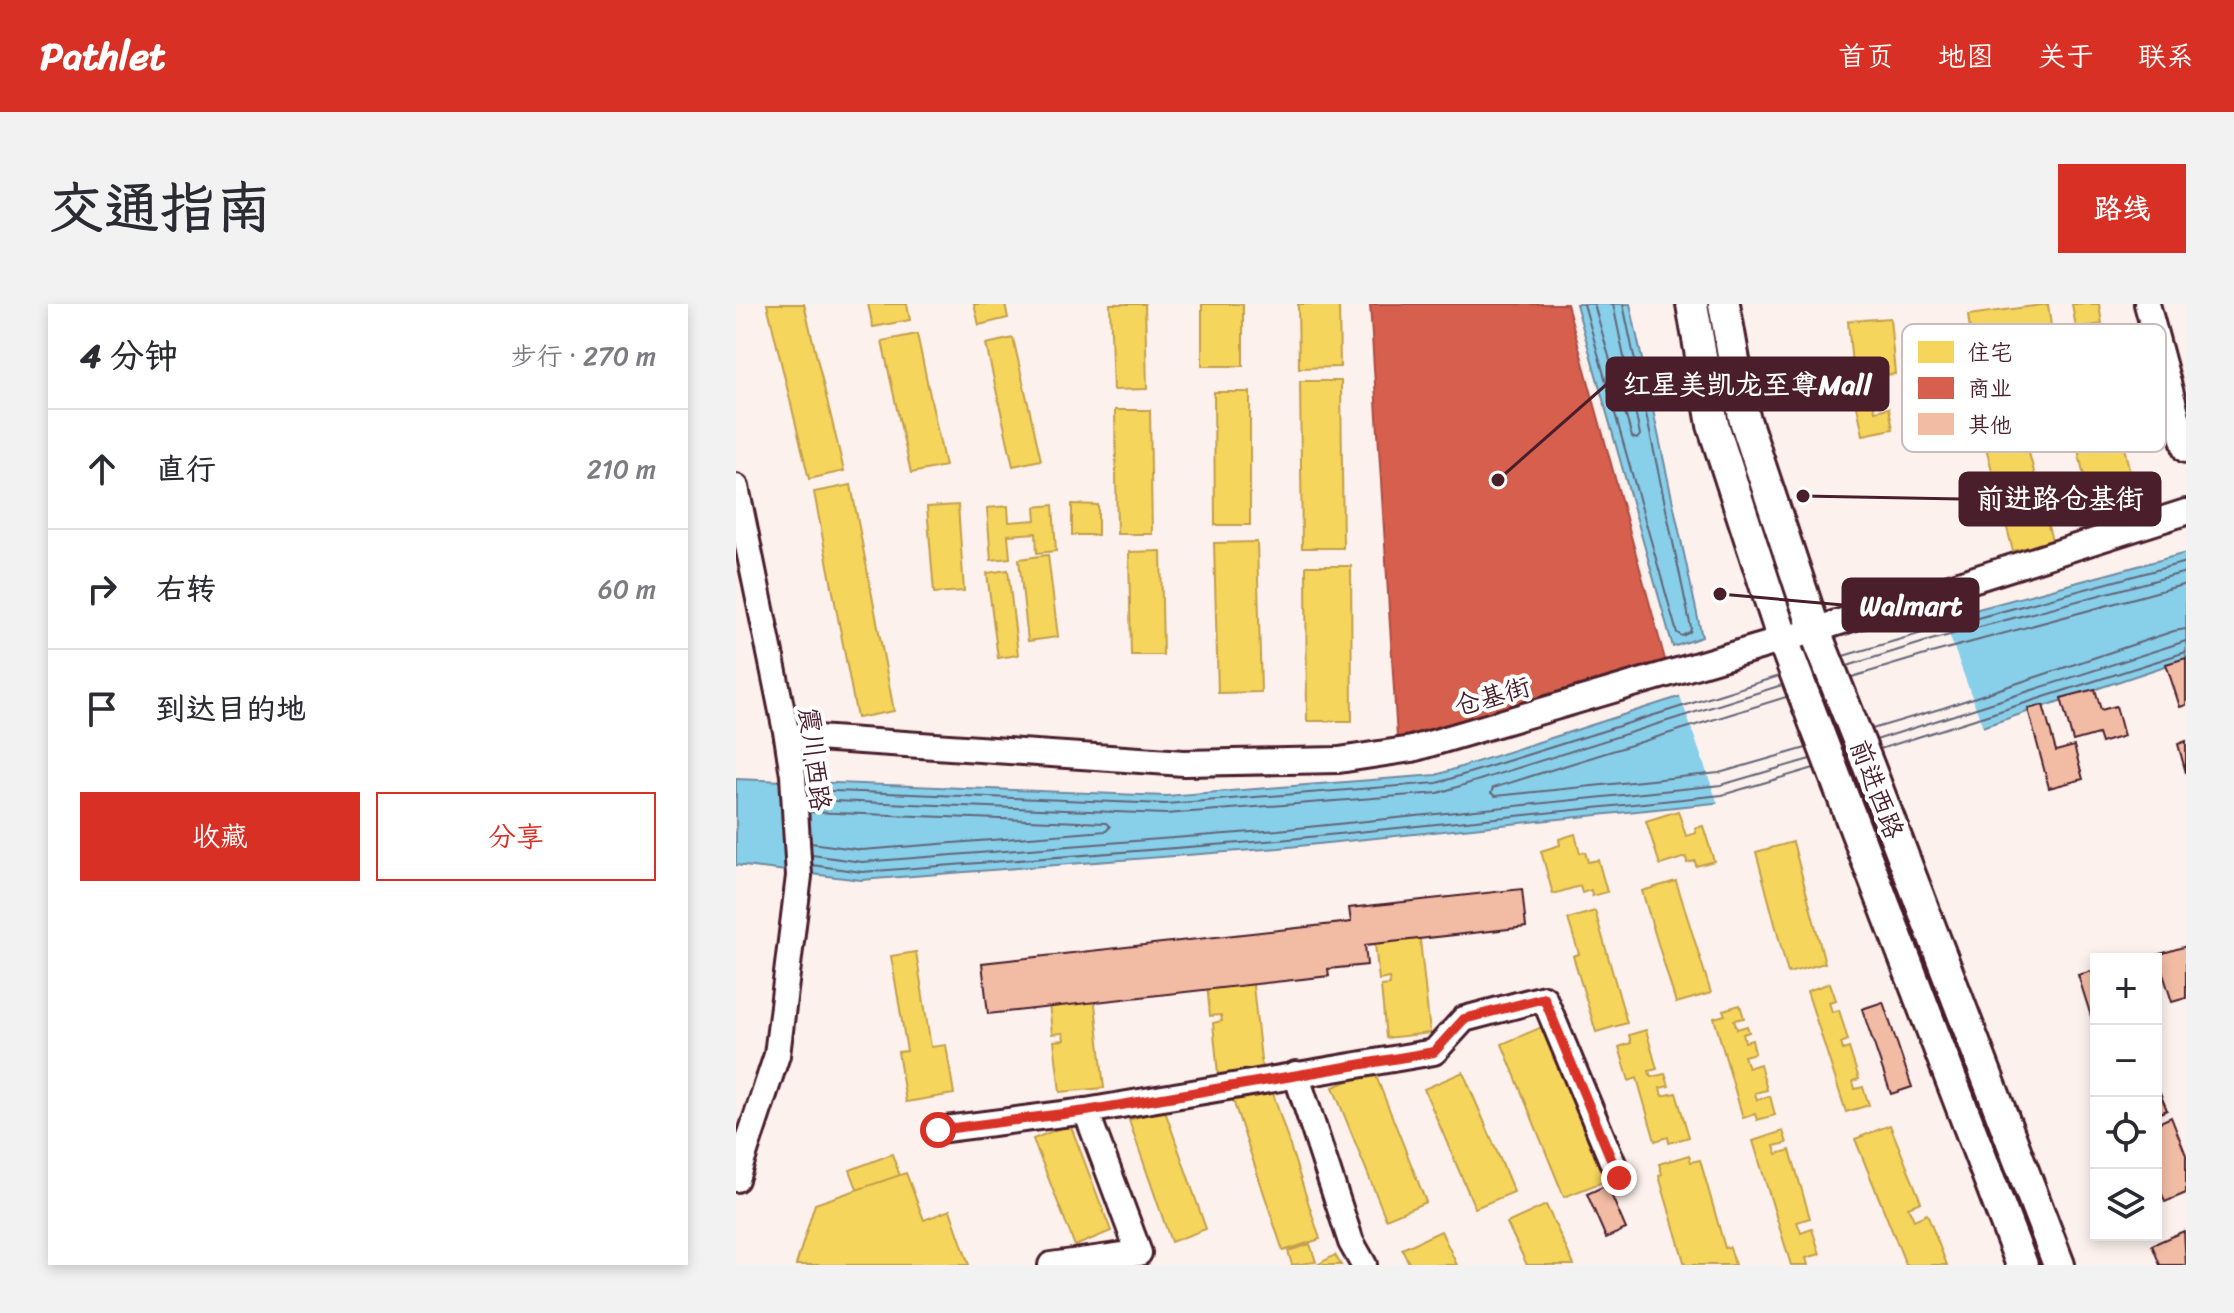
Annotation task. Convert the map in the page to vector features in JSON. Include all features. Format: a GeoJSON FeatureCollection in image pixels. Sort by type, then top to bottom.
{"type":"FeatureCollection","features":[{"type":"Feature","properties":{"kind":"main road","name":"前进西路"},"geometry":{"type":"LineString","coordinates":[[1692,304],[1713,425],[1787,649],[2022,1265]]}},
{"type":"Feature","properties":{"kind":"main road","name":"前进西路"},"geometry":{"type":"LineString","coordinates":[[1724,304],[1744,417],[1818,640],[2059,1265]]}},
{"type":"Feature","properties":{"kind":"street"},"geometry":{"type":"LineString","coordinates":[[2147,304],[2152,324]]}},
{"type":"Feature","properties":{"kind":"street"},"geometry":{"type":"LineString","coordinates":[[2166,375],[2186,450]]}},
{"type":"Feature","properties":{"kind":"street","name":"震川西路"},"geometry":{"type":"LineString","coordinates":[[736,487],[787,736],[793,775],[799,876],[777,1055],[736,1179]]}},
{"type":"Feature","properties":{"kind":"street","name":"仓基街"},"geometry":{"type":"LineString","coordinates":[[787,736],[1184,763],[1339,760],[1412,749],[1818,640],[2186,512]]}},
{"type":"Feature","properties":{"kind":"street"},"geometry":{"type":"LineString","coordinates":[[938,1130],[1086,1111],[1434,1052],[1464,1019],[1544,998],[1619,1178]]}},
{"type":"Feature","properties":{"kind":"street"},"geometry":{"type":"LineString","coordinates":[[1296,1074],[1351,1242],[1364,1265]]}},
{"type":"Feature","properties":{"kind":"street"},"geometry":{"type":"LineString","coordinates":[[1051,1265],[1142,1259],[1086,1111]]}},
{"type":"Feature","properties":{"kind":"water"},"geometry":{"type":"Polygon","coordinates":[[[1576,304],[1630,304],[1702,637],[1673,647],[1576,304]]]}},
{"type":"Feature","properties":{"kind":"water"},"geometry":{"type":"Polygon","coordinates":[[[2186,553],[2186,659],[1952,737],[1724,802],[1279,848],[861,880],[736,865],[736,779],[1166,796],[1436,775],[1688,694],[1926,623],[2186,553]]]}},
{"type":"Feature","properties":{"kind":"pier"},"geometry":{"type":"Polygon","coordinates":[[[1942,615],[1984,730],[1719,807],[1679,693],[1942,615]]]}},
{"type":"Feature","properties":{"kind":"building: 住宅"},"geometry":{"type":"Polygon","coordinates":[[[767,304],[804,304],[844,471],[809,479],[767,304]]]}},
{"type":"Feature","properties":{"kind":"building: 住宅"},"geometry":{"type":"Polygon","coordinates":[[[868,304],[907,304],[910,320],[873,327],[868,304]]]}},
{"type":"Feature","properties":{"kind":"building: 住宅"},"geometry":{"type":"Polygon","coordinates":[[[974,304],[1005,304],[1008,318],[979,325],[974,304]]]}},
{"type":"Feature","properties":{"kind":"building: 住宅"},"geometry":{"type":"Polygon","coordinates":[[[1110,304],[1145,304],[1147,389],[1113,390],[1110,304]]]}},
{"type":"Feature","properties":{"kind":"building: 住宅"},"geometry":{"type":"Polygon","coordinates":[[[1202,304],[1243,304],[1243,366],[1202,366],[1202,304]]]}},
{"type":"Feature","properties":{"kind":"building: 住宅"},"geometry":{"type":"Polygon","coordinates":[[[1298,304],[1339,304],[1340,367],[1299,368],[1298,304]]]}},
{"type":"Feature","properties":{"kind":"building: 住宅"},"geometry":{"type":"Polygon","coordinates":[[[2048,304],[2051,324],[1969,324],[1968,315],[2048,304]]]}},
{"type":"Feature","properties":{"kind":"building: 住宅"},"geometry":{"type":"Polygon","coordinates":[[[2072,304],[2099,304],[2102,324],[2075,324],[2072,304]]]}},
{"type":"Feature","properties":{"kind":"building: 住宅"},"geometry":{"type":"Polygon","coordinates":[[[1890,318],[1895,374],[1853,377],[1848,321],[1890,318]]]}},
{"type":"Feature","properties":{"kind":"building: 住宅"},"geometry":{"type":"Polygon","coordinates":[[[917,334],[945,466],[911,473],[882,341],[917,334]]]}},
{"type":"Feature","properties":{"kind":"building: 住宅"},"geometry":{"type":"Polygon","coordinates":[[[1013,338],[1041,460],[1013,466],[986,344],[1013,338]]]}},
{"type":"Feature","properties":{"kind":"building: 住宅"},"geometry":{"type":"Polygon","coordinates":[[[1300,381],[1341,381],[1343,548],[1302,548],[1300,381]]]}},
{"type":"Feature","properties":{"kind":"building: 住宅"},"geometry":{"type":"Polygon","coordinates":[[[1869,383],[1875,411],[1889,408],[1893,429],[1863,435],[1853,387],[1869,383]]]}},
{"type":"Feature","properties":{"kind":"building: 住宅"},"geometry":{"type":"Polygon","coordinates":[[[1214,392],[1250,392],[1250,525],[1215,525],[1214,392]]]}},
{"type":"Feature","properties":{"kind":"building: 住宅"},"geometry":{"type":"Polygon","coordinates":[[[1115,410],[1150,410],[1152,534],[1117,534],[1115,410]]]}},
{"type":"Feature","properties":{"kind":"building: 住宅"},"geometry":{"type":"Polygon","coordinates":[[[1987,452],[2029,452],[2052,541],[2013,551],[1987,452]]]}},
{"type":"Feature","properties":{"kind":"building: 住宅"},"geometry":{"type":"Polygon","coordinates":[[[2078,452],[2125,452],[2140,515],[2095,525],[2078,452]]]}},
{"type":"Feature","properties":{"kind":"building: 住宅"},"geometry":{"type":"Polygon","coordinates":[[[851,485],[894,711],[857,718],[814,492],[851,485]]]}},
{"type":"Feature","properties":{"kind":"building: 住宅"},"geometry":{"type":"Polygon","coordinates":[[[1072,504],[1098,505],[1098,535],[1072,535],[1072,504]]]}},
{"type":"Feature","properties":{"kind":"building: 住宅"},"geometry":{"type":"Polygon","coordinates":[[[958,505],[964,591],[934,593],[927,507],[958,505]]]}},
{"type":"Feature","properties":{"kind":"building: 住宅"},"geometry":{"type":"Polygon","coordinates":[[[1053,505],[1056,551],[1037,553],[1036,533],[1008,535],[1010,558],[991,560],[987,508],[1008,506],[1009,522],[1036,520],[1035,507],[1053,505]]]}},
{"type":"Feature","properties":{"kind":"building: 住宅"},"geometry":{"type":"Polygon","coordinates":[[[1257,542],[1261,692],[1218,693],[1214,543],[1257,542]]]}},
{"type":"Feature","properties":{"kind":"building: 住宅"},"geometry":{"type":"Polygon","coordinates":[[[1161,551],[1163,655],[1131,655],[1129,552],[1161,551]]]}},
{"type":"Feature","properties":{"kind":"building: 住宅"},"geometry":{"type":"Polygon","coordinates":[[[1048,555],[1058,637],[1028,641],[1019,559],[1048,555]]]}},
{"type":"Feature","properties":{"kind":"building: 住宅"},"geometry":{"type":"Polygon","coordinates":[[[1306,566],[1351,566],[1352,721],[1307,721],[1306,566]]]}},
{"type":"Feature","properties":{"kind":"building: 住宅"},"geometry":{"type":"Polygon","coordinates":[[[1008,570],[1018,655],[998,658],[987,573],[1008,570]]]}},
{"type":"Feature","properties":{"kind":"building: 住宅"},"geometry":{"type":"Polygon","coordinates":[[[1678,811],[1686,836],[1696,833],[1695,828],[1703,826],[1714,861],[1696,866],[1695,861],[1687,863],[1686,857],[1660,865],[1646,821],[1678,811]]]}},
{"type":"Feature","properties":{"kind":"building: 住宅"},"geometry":{"type":"Polygon","coordinates":[[[1575,834],[1580,853],[1585,852],[1588,862],[1598,860],[1607,892],[1592,896],[1591,890],[1582,893],[1580,886],[1553,894],[1541,851],[1560,845],[1559,839],[1575,834]]]}},
{"type":"Feature","properties":{"kind":"building: 住宅"},"geometry":{"type":"Polygon","coordinates":[[[1793,842],[1825,963],[1788,973],[1756,852],[1793,842]]]}},
{"type":"Feature","properties":{"kind":"building: 住宅"},"geometry":{"type":"Polygon","coordinates":[[[1676,881],[1711,993],[1676,1003],[1642,891],[1676,881]]]}},
{"type":"Feature","properties":{"kind":"building: 住宅"},"geometry":{"type":"Polygon","coordinates":[[[1595,911],[1627,1023],[1596,1032],[1573,956],[1579,954],[1568,919],[1595,911]]]}},
{"type":"Feature","properties":{"kind":"building: 住宅"},"geometry":{"type":"Polygon","coordinates":[[[1418,921],[1430,1033],[1386,1038],[1381,986],[1390,985],[1389,978],[1379,980],[1373,926],[1418,921]]]}},
{"type":"Feature","properties":{"kind":"building: 住宅"},"geometry":{"type":"Polygon","coordinates":[[[916,952],[931,1047],[946,1045],[954,1094],[906,1102],[898,1052],[907,1051],[891,956],[916,952]]]}},
{"type":"Feature","properties":{"kind":"building: 住宅"},"geometry":{"type":"Polygon","coordinates":[[[1250,958],[1262,1069],[1218,1074],[1213,1023],[1222,1021],[1221,1015],[1210,1016],[1205,962],[1250,958]]]}},
{"type":"Feature","properties":{"kind":"building: 住宅"},"geometry":{"type":"Polygon","coordinates":[[[1092,976],[1104,1088],[1060,1092],[1054,1041],[1064,1040],[1063,1033],[1052,1034],[1047,981],[1092,976]]]}},
{"type":"Feature","properties":{"kind":"building: 住宅"},"geometry":{"type":"Polygon","coordinates":[[[1830,983],[1836,1000],[1829,1002],[1832,1012],[1839,1010],[1848,1040],[1841,1043],[1843,1050],[1849,1048],[1859,1079],[1853,1081],[1855,1089],[1863,1087],[1869,1105],[1846,1112],[1807,991],[1830,983]]]}},
{"type":"Feature","properties":{"kind":"building: 住宅"},"geometry":{"type":"Polygon","coordinates":[[[1740,1005],[1744,1018],[1734,1020],[1737,1029],[1747,1026],[1749,1032],[1743,1034],[1745,1042],[1752,1040],[1755,1053],[1744,1056],[1748,1068],[1760,1064],[1767,1090],[1755,1093],[1757,1100],[1770,1096],[1775,1115],[1757,1120],[1755,1114],[1743,1118],[1714,1018],[1725,1015],[1723,1010],[1740,1005]]]}},
{"type":"Feature","properties":{"kind":"building: 住宅"},"geometry":{"type":"Polygon","coordinates":[[[1542,1027],[1605,1181],[1564,1197],[1502,1044],[1542,1027]]]}},
{"type":"Feature","properties":{"kind":"building: 住宅"},"geometry":{"type":"Polygon","coordinates":[[[1646,1030],[1657,1069],[1649,1071],[1651,1077],[1665,1074],[1669,1086],[1660,1088],[1662,1096],[1676,1093],[1689,1137],[1669,1143],[1668,1137],[1655,1141],[1637,1078],[1629,1081],[1619,1047],[1631,1043],[1629,1035],[1646,1030]]]}},
{"type":"Feature","properties":{"kind":"building: 住宅"},"geometry":{"type":"Polygon","coordinates":[[[1374,1071],[1426,1202],[1386,1219],[1333,1087],[1374,1071]]]}},
{"type":"Feature","properties":{"kind":"building: 住宅"},"geometry":{"type":"Polygon","coordinates":[[[1463,1072],[1514,1192],[1475,1208],[1424,1089],[1463,1072]]]}},
{"type":"Feature","properties":{"kind":"building: 住宅"},"geometry":{"type":"Polygon","coordinates":[[[1269,1081],[1320,1239],[1283,1251],[1231,1094],[1269,1081]]]}},
{"type":"Feature","properties":{"kind":"building: 住宅"},"geometry":{"type":"Polygon","coordinates":[[[1164,1108],[1206,1229],[1171,1242],[1129,1120],[1164,1108]]]}},
{"type":"Feature","properties":{"kind":"building: 住宅"},"geometry":{"type":"Polygon","coordinates":[[[1070,1124],[1111,1231],[1075,1246],[1033,1139],[1070,1124]]]}},
{"type":"Feature","properties":{"kind":"building: 住宅"},"geometry":{"type":"Polygon","coordinates":[[[1890,1125],[1921,1202],[1908,1207],[1914,1220],[1927,1214],[1947,1265],[1906,1265],[1855,1139],[1890,1125]]]}},
{"type":"Feature","properties":{"kind":"building: 住宅"},"geometry":{"type":"Polygon","coordinates":[[[1783,1131],[1787,1143],[1774,1146],[1777,1154],[1790,1150],[1810,1218],[1797,1222],[1801,1233],[1812,1229],[1820,1254],[1806,1258],[1808,1265],[1791,1265],[1753,1141],[1783,1131]]]}},
{"type":"Feature","properties":{"kind":"building: 住宅"},"geometry":{"type":"Polygon","coordinates":[[[892,1154],[918,1226],[877,1241],[850,1170],[892,1154]]]}},
{"type":"Feature","properties":{"kind":"building: 住宅"},"geometry":{"type":"Polygon","coordinates":[[[1689,1155],[1691,1162],[1700,1160],[1725,1248],[1730,1247],[1735,1265],[1685,1265],[1659,1176],[1662,1174],[1659,1164],[1689,1155]]]}},
{"type":"Feature","properties":{"kind":"building: 住宅"},"geometry":{"type":"Polygon","coordinates":[[[906,1173],[924,1220],[950,1210],[969,1265],[796,1265],[815,1204],[906,1173]]]}},
{"type":"Feature","properties":{"kind":"building: 住宅"},"geometry":{"type":"Polygon","coordinates":[[[1546,1205],[1574,1265],[1527,1265],[1507,1223],[1546,1205]]]}},
{"type":"Feature","properties":{"kind":"building: 住宅"},"geometry":{"type":"Polygon","coordinates":[[[1441,1231],[1457,1265],[1410,1265],[1402,1249],[1441,1231]]]}},
{"type":"Feature","properties":{"kind":"building: 住宅"},"geometry":{"type":"Polygon","coordinates":[[[1310,1244],[1316,1262],[1292,1265],[1288,1251],[1310,1244]]]}},
{"type":"Feature","properties":{"kind":"building: 住宅"},"geometry":{"type":"Polygon","coordinates":[[[1335,1255],[1341,1265],[1317,1265],[1335,1255]]]}},
{"type":"Feature","properties":{"kind":"building: 商业"},"geometry":{"type":"Polygon","coordinates":[[[1370,304],[1567,304],[1666,663],[1397,738],[1370,304]]]}},
{"type":"Feature","properties":{"kind":"building: 其他"},"geometry":{"type":"Polygon","coordinates":[[[2186,658],[2186,705],[2180,707],[2166,664],[2186,658]]]}},
{"type":"Feature","properties":{"kind":"building: 其他"},"geometry":{"type":"Polygon","coordinates":[[[2095,689],[2101,710],[2116,706],[2124,736],[2101,743],[2098,734],[2073,741],[2061,698],[2095,689]]]}},
{"type":"Feature","properties":{"kind":"building: 其他"},"geometry":{"type":"Polygon","coordinates":[[[2043,705],[2056,751],[2074,746],[2083,779],[2049,788],[2028,709],[2043,705]]]}},
{"type":"Feature","properties":{"kind":"building: 其他"},"geometry":{"type":"Polygon","coordinates":[[[2186,741],[2186,773],[2178,744],[2186,741]]]}},
{"type":"Feature","properties":{"kind":"building: 其他"},"geometry":{"type":"Polygon","coordinates":[[[1522,889],[1526,927],[1365,945],[1367,965],[1328,969],[1329,976],[988,1014],[982,963],[1351,922],[1349,908],[1522,889]]]}},
{"type":"Feature","properties":{"kind":"building: 其他"},"geometry":{"type":"Polygon","coordinates":[[[2186,946],[2186,998],[2172,1002],[2162,971],[2162,953],[2186,946]]]}},
{"type":"Feature","properties":{"kind":"building: 其他"},"geometry":{"type":"Polygon","coordinates":[[[2090,972],[2090,1013],[2078,975],[2090,972]]]}},
{"type":"Feature","properties":{"kind":"building: 其他"},"geometry":{"type":"Polygon","coordinates":[[[1883,1002],[1912,1087],[1891,1094],[1862,1009],[1883,1002]]]}},
{"type":"Feature","properties":{"kind":"building: 其他"},"geometry":{"type":"Polygon","coordinates":[[[2171,1117],[2186,1155],[2186,1193],[2165,1202],[2162,1194],[2162,1121],[2171,1117]]]}},
{"type":"Feature","properties":{"kind":"building: 其他"},"geometry":{"type":"Polygon","coordinates":[[[1607,1185],[1626,1229],[1606,1238],[1587,1194],[1607,1185]]]}},
{"type":"Feature","properties":{"kind":"building: 其他"},"geometry":{"type":"Polygon","coordinates":[[[2184,1231],[2186,1265],[2160,1265],[2152,1245],[2184,1231]]]}},
{"type":"Feature","properties":{"kind":"place","name":"红星美凯龙至尊Mall"},"geometry":{"type":"Point","coordinates":[1498,480]}},
{"type":"Feature","properties":{"kind":"place","name":"前进路仓基街"},"geometry":{"type":"Point","coordinates":[1803,496]}},
{"type":"Feature","properties":{"kind":"place","name":"Walmart"},"geometry":{"type":"Point","coordinates":[1720,594]}},
{"type":"Feature","properties":{"kind":"route"},"geometry":{"type":"LineString","coordinates":[[938,1130],[1086,1111],[1434,1052],[1464,1019],[1544,998],[1619,1178]]}}]}
